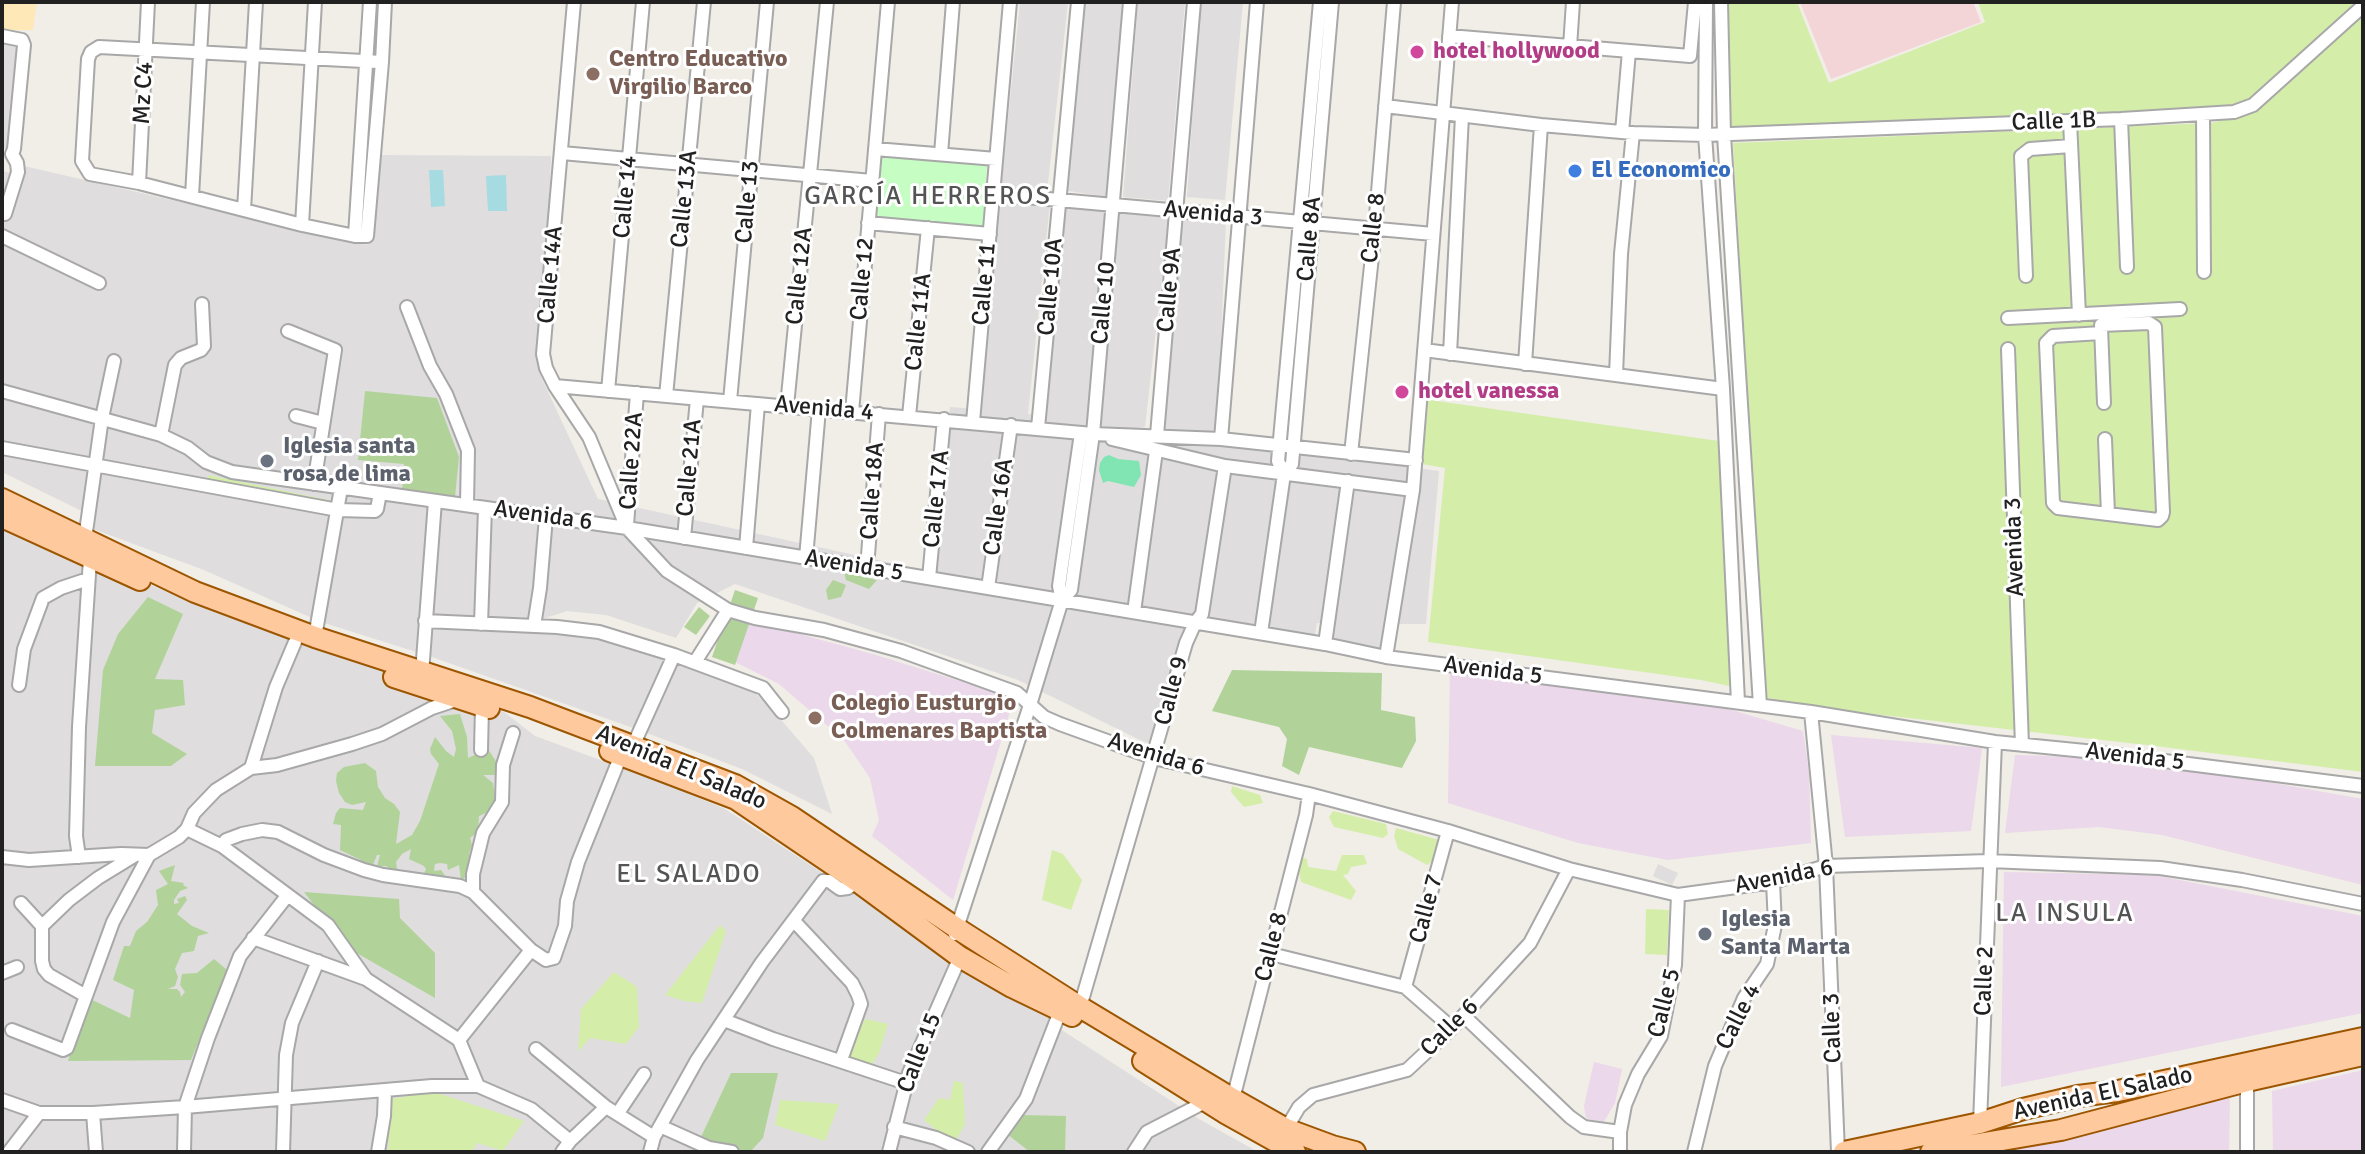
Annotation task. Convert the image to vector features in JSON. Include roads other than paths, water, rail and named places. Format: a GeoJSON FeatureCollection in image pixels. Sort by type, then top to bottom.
{"type":"FeatureCollection","features":[{"type":"Feature","properties":{"kind":"main road","name":"Avenida El Salado"},"geometry":{"type":"LineString","coordinates":[[2,499],[88,559]]}},
{"type":"Feature","properties":{"kind":"main road","name":"Avenida El Salado"},"geometry":{"type":"LineString","coordinates":[[2,517],[88,559],[195,592],[305,640],[459,699],[735,785],[792,817],[1207,1101],[1289,1146],[1332,1146],[1355,1152]]}},
{"type":"Feature","properties":{"kind":"main road","name":"Avenida El Salado"},"geometry":{"type":"LineString","coordinates":[[305,640],[530,707],[736,799],[954,952],[1012,987],[1071,1008],[1233,1099],[1289,1146]]}},
{"type":"Feature","properties":{"kind":"main road","name":"Avenida El Salado"},"geometry":{"type":"LineString","coordinates":[[1844,1152],[1980,1123],[2078,1096],[2118,1091],[2363,1038]]}},
{"type":"Feature","properties":{"kind":"main road","name":"Avenida El Salado"},"geometry":{"type":"LineString","coordinates":[[1931,1152],[2061,1130],[2247,1081],[2363,1055]]}},
{"type":"Feature","properties":{"kind":"street","name":"Mz C4"},"geometry":{"type":"LineString","coordinates":[[139,183],[148,2]]}},
{"type":"Feature","properties":{"kind":"street"},"geometry":{"type":"LineString","coordinates":[[192,196],[203,2]]}},
{"type":"Feature","properties":{"kind":"street"},"geometry":{"type":"LineString","coordinates":[[244,210],[256,2]]}},
{"type":"Feature","properties":{"kind":"street"},"geometry":{"type":"LineString","coordinates":[[302,225],[315,2]]}},
{"type":"Feature","properties":{"kind":"street"},"geometry":{"type":"LineString","coordinates":[[355,236],[370,2]]}},
{"type":"Feature","properties":{"kind":"street"},"geometry":{"type":"LineString","coordinates":[[382,62],[99,47],[91,52],[88,59],[82,161],[90,174],[139,183],[302,225],[367,236],[369,234],[382,62],[385,2]]}},
{"type":"Feature","properties":{"kind":"street","name":"Calle 14A"},"geometry":{"type":"LineString","coordinates":[[574,2],[543,354],[555,386],[589,437],[627,528]]}},
{"type":"Feature","properties":{"kind":"street","name":"Calle 14"},"geometry":{"type":"LineString","coordinates":[[608,391],[643,2]]}},
{"type":"Feature","properties":{"kind":"street","name":"Calle 13A"},"geometry":{"type":"LineString","coordinates":[[666,396],[704,2]]}},
{"type":"Feature","properties":{"kind":"street","name":"Calle 13"},"geometry":{"type":"LineString","coordinates":[[730,401],[767,2]]}},
{"type":"Feature","properties":{"kind":"street","name":"Calle 12A"},"geometry":{"type":"LineString","coordinates":[[787,406],[827,2]]}},
{"type":"Feature","properties":{"kind":"street","name":"Calle 12"},"geometry":{"type":"LineString","coordinates":[[852,412],[888,2]]}},
{"type":"Feature","properties":{"kind":"street"},"geometry":{"type":"LineString","coordinates":[[941,154],[953,2]]}},
{"type":"Feature","properties":{"kind":"street","name":"Calle 11"},"geometry":{"type":"LineString","coordinates":[[973,422],[1010,2]]}},
{"type":"Feature","properties":{"kind":"street","name":"Calle 10A"},"geometry":{"type":"LineString","coordinates":[[1038,428],[1078,2]]}},
{"type":"Feature","properties":{"kind":"street","name":"Calle 10"},"geometry":{"type":"LineString","coordinates":[[954,952],[958,929],[1062,600],[1071,590],[1130,2]]}},
{"type":"Feature","properties":{"kind":"street","name":"Calle 9A"},"geometry":{"type":"LineString","coordinates":[[1157,435],[1194,2]]}},
{"type":"Feature","properties":{"kind":"street"},"geometry":{"type":"LineString","coordinates":[[1221,439],[1257,2]]}},
{"type":"Feature","properties":{"kind":"street","name":"Calle 8A"},"geometry":{"type":"LineString","coordinates":[[1261,633],[1284,474],[1278,461],[1286,446],[1320,2]]}},
{"type":"Feature","properties":{"kind":"street","name":"Calle 8A"},"geometry":{"type":"LineString","coordinates":[[1305,222],[1332,2]]}},
{"type":"Feature","properties":{"kind":"street","name":"Calle 8"},"geometry":{"type":"LineString","coordinates":[[1351,454],[1375,228],[1394,2]]}},
{"type":"Feature","properties":{"kind":"street"},"geometry":{"type":"LineString","coordinates":[[1386,657],[1413,490],[1452,2]]}},
{"type":"Feature","properties":{"kind":"street"},"geometry":{"type":"LineString","coordinates":[[1570,47],[1573,2]]}},
{"type":"Feature","properties":{"kind":"street"},"geometry":{"type":"LineString","coordinates":[[1449,36],[1690,56],[1695,2]]}},
{"type":"Feature","properties":{"kind":"street"},"geometry":{"type":"LineString","coordinates":[[1706,2],[1705,135],[1723,389],[1738,702]]}},
{"type":"Feature","properties":{"kind":"street"},"geometry":{"type":"LineString","coordinates":[[1721,2],[1724,135],[1760,705]]}},
{"type":"Feature","properties":{"kind":"street","name":"Calle 1B"},"geometry":{"type":"LineString","coordinates":[[1385,106],[1541,125],[1705,135],[2234,112],[2253,105],[2363,6]]}},
{"type":"Feature","properties":{"kind":"street"},"geometry":{"type":"LineString","coordinates":[[2,36],[22,40],[24,45],[7,154],[17,163],[18,172],[5,214]]}},
{"type":"Feature","properties":{"kind":"street"},"geometry":{"type":"LineString","coordinates":[[1616,375],[1629,51]]}},
{"type":"Feature","properties":{"kind":"street"},"geometry":{"type":"LineString","coordinates":[[2203,115],[2204,272]]}},
{"type":"Feature","properties":{"kind":"street"},"geometry":{"type":"LineString","coordinates":[[1450,354],[1462,116]]}},
{"type":"Feature","properties":{"kind":"street"},"geometry":{"type":"LineString","coordinates":[[2121,119],[2127,267]]}},
{"type":"Feature","properties":{"kind":"street"},"geometry":{"type":"LineString","coordinates":[[2070,121],[2079,315]]}},
{"type":"Feature","properties":{"kind":"street"},"geometry":{"type":"LineString","coordinates":[[1525,364],[1541,125]]}},
{"type":"Feature","properties":{"kind":"street"},"geometry":{"type":"LineString","coordinates":[[2026,276],[2021,156],[2030,149],[2071,146]]}},
{"type":"Feature","properties":{"kind":"street"},"geometry":{"type":"LineString","coordinates":[[875,149],[996,159]]}},
{"type":"Feature","properties":{"kind":"street"},"geometry":{"type":"LineString","coordinates":[[562,153],[872,181]]}},
{"type":"Feature","properties":{"kind":"street","name":"Avenida 3"},"geometry":{"type":"LineString","coordinates":[[993,194],[1433,234]]}},
{"type":"Feature","properties":{"kind":"street"},"geometry":{"type":"LineString","coordinates":[[868,223],[990,234]]}},
{"type":"Feature","properties":{"kind":"street","name":"Calle 11A"},"geometry":{"type":"LineString","coordinates":[[909,416],[928,228]]}},
{"type":"Feature","properties":{"kind":"street"},"geometry":{"type":"LineString","coordinates":[[2,236],[99,283]]}},
{"type":"Feature","properties":{"kind":"street"},"geometry":{"type":"LineString","coordinates":[[161,435],[175,365],[181,358],[204,346],[202,304]]}},
{"type":"Feature","properties":{"kind":"street"},"geometry":{"type":"LineString","coordinates":[[407,307],[468,450],[467,505]]}},
{"type":"Feature","properties":{"kind":"street"},"geometry":{"type":"LineString","coordinates":[[2008,318],[2079,315],[2101,324],[2149,323],[2155,327],[2163,512],[2158,520],[2058,508],[2053,503],[2046,343],[2053,336],[2101,324],[2180,309]]}},
{"type":"Feature","properties":{"kind":"street"},"geometry":{"type":"LineString","coordinates":[[2101,324],[2104,403]]}},
{"type":"Feature","properties":{"kind":"street"},"geometry":{"type":"LineString","coordinates":[[288,331],[335,350],[314,484]]}},
{"type":"Feature","properties":{"kind":"street","name":"Avenida 3"},"geometry":{"type":"LineString","coordinates":[[2008,349],[2022,745]]}},
{"type":"Feature","properties":{"kind":"street"},"geometry":{"type":"LineString","coordinates":[[1424,350],[1723,389]]}},
{"type":"Feature","properties":{"kind":"street"},"geometry":{"type":"LineString","coordinates":[[79,857],[76,836],[79,727],[88,559],[102,418],[114,361]]}},
{"type":"Feature","properties":{"kind":"street","name":"Avenida 4"},"geometry":{"type":"LineString","coordinates":[[555,386],[1087,433],[1221,439],[1416,460]]}},
{"type":"Feature","properties":{"kind":"street","name":"Avenida 6"},"geometry":{"type":"LineString","coordinates":[[2,391],[161,435],[188,448],[206,462],[232,472],[627,528],[667,571],[728,610],[824,630],[901,651],[1017,693],[1044,717],[1154,758],[1309,794],[1448,831],[1569,869],[1678,895],[1773,882],[1826,866],[1989,861],[2160,868],[2242,880],[2363,904]]}},
{"type":"Feature","properties":{"kind":"street","name":"Calle 22A"},"geometry":{"type":"LineString","coordinates":[[627,528],[637,393]]}},
{"type":"Feature","properties":{"kind":"street","name":"Calle 21A"},"geometry":{"type":"LineString","coordinates":[[684,538],[697,399]]}},
{"type":"Feature","properties":{"kind":"street"},"geometry":{"type":"LineString","coordinates":[[746,548],[758,404]]}},
{"type":"Feature","properties":{"kind":"street"},"geometry":{"type":"LineString","coordinates":[[806,558],[819,409]]}},
{"type":"Feature","properties":{"kind":"street","name":"Calle 18A"},"geometry":{"type":"LineString","coordinates":[[867,568],[879,414]]}},
{"type":"Feature","properties":{"kind":"street"},"geometry":{"type":"LineString","coordinates":[[296,416],[323,423]]}},
{"type":"Feature","properties":{"kind":"street","name":"Calle 17A"},"geometry":{"type":"LineString","coordinates":[[929,578],[944,419]]}},
{"type":"Feature","properties":{"kind":"street","name":"Calle 16A"},"geometry":{"type":"LineString","coordinates":[[988,588],[1011,425]]}},
{"type":"Feature","properties":{"kind":"street","name":"Avenida 4"},"geometry":{"type":"LineString","coordinates":[[1087,433],[1225,466],[1413,490]]}},
{"type":"Feature","properties":{"kind":"street"},"geometry":{"type":"LineString","coordinates":[[2105,439],[2108,514]]}},
{"type":"Feature","properties":{"kind":"street"},"geometry":{"type":"LineString","coordinates":[[2,448],[338,510],[375,511],[380,493]]}},
{"type":"Feature","properties":{"kind":"street"},"geometry":{"type":"LineString","coordinates":[[1134,612],[1156,451]]}},
{"type":"Feature","properties":{"kind":"street"},"geometry":{"type":"LineString","coordinates":[[202,485],[206,462]]}},
{"type":"Feature","properties":{"kind":"street","name":"Calle 9"},"geometry":{"type":"LineString","coordinates":[[988,1152],[1026,1099],[1071,1008],[1154,758],[1186,643],[1202,614],[1225,466]]}},
{"type":"Feature","properties":{"kind":"street"},"geometry":{"type":"LineString","coordinates":[[1325,644],[1348,481]]}},
{"type":"Feature","properties":{"kind":"street"},"geometry":{"type":"LineString","coordinates":[[251,768],[276,687],[305,640],[341,488]]}},
{"type":"Feature","properties":{"kind":"street"},"geometry":{"type":"LineString","coordinates":[[422,673],[435,501]]}},
{"type":"Feature","properties":{"kind":"street"},"geometry":{"type":"LineString","coordinates":[[481,624],[485,508]]}},
{"type":"Feature","properties":{"kind":"street"},"geometry":{"type":"LineString","coordinates":[[534,626],[546,517]]}},
{"type":"Feature","properties":{"kind":"street","name":"Avenida 5"},"geometry":{"type":"LineString","coordinates":[[627,528],[1261,633],[1386,657],[1811,712],[1995,742],[2363,786]]}},
{"type":"Feature","properties":{"kind":"street"},"geometry":{"type":"LineString","coordinates":[[19,685],[24,649],[43,598],[61,588],[88,559]]}},
{"type":"Feature","properties":{"kind":"street"},"geometry":{"type":"LineString","coordinates":[[695,662],[728,610]]}},
{"type":"Feature","properties":{"kind":"street"},"geometry":{"type":"LineString","coordinates":[[425,621],[599,632],[695,662],[763,688],[782,712]]}},
{"type":"Feature","properties":{"kind":"street"},"geometry":{"type":"LineString","coordinates":[[222,846],[226,840],[242,834],[262,830],[278,832],[324,855],[364,870],[460,886],[473,892],[531,950],[546,960],[554,958],[565,926],[567,901],[578,862],[627,750],[674,655]]}},
{"type":"Feature","properties":{"kind":"street"},"geometry":{"type":"LineString","coordinates":[[2,857],[29,860],[149,855],[179,837],[187,829],[194,813],[216,790],[251,768],[287,762],[352,744],[382,734],[432,708],[459,699]]}},
{"type":"Feature","properties":{"kind":"street"},"geometry":{"type":"LineString","coordinates":[[481,750],[482,706]]}},
{"type":"Feature","properties":{"kind":"street","name":"Calle 3"},"geometry":{"type":"LineString","coordinates":[[1811,712],[1826,866],[1838,1152]]}},
{"type":"Feature","properties":{"kind":"street"},"geometry":{"type":"LineString","coordinates":[[473,892],[473,874],[483,833],[502,802],[503,765],[513,733]]}},
{"type":"Feature","properties":{"kind":"street","name":"Calle 2"},"geometry":{"type":"LineString","coordinates":[[1980,1123],[1995,742]]}},
{"type":"Feature","properties":{"kind":"street","name":"Calle 8"},"geometry":{"type":"LineString","coordinates":[[1233,1099],[1309,794]]}},
{"type":"Feature","properties":{"kind":"street"},"geometry":{"type":"LineString","coordinates":[[187,829],[222,846],[328,925],[366,979]]}},
{"type":"Feature","properties":{"kind":"street","name":"Calle 7"},"geometry":{"type":"LineString","coordinates":[[1405,987],[1448,831]]}},
{"type":"Feature","properties":{"kind":"street"},"geometry":{"type":"LineString","coordinates":[[12,1030],[63,1050],[67,1048],[113,922],[149,855]]}},
{"type":"Feature","properties":{"kind":"street"},"geometry":{"type":"LineString","coordinates":[[42,926],[69,900],[134,856]]}},
{"type":"Feature","properties":{"kind":"street","name":"Calle 6"},"geometry":{"type":"LineString","coordinates":[[1289,1146],[1299,1107],[1313,1095],[1407,1070],[1452,1028],[1530,943],[1569,869]]}},
{"type":"Feature","properties":{"kind":"street"},"geometry":{"type":"LineString","coordinates":[[650,1152],[657,1132],[697,1060],[762,962],[823,881],[829,881],[840,889],[848,888],[857,881]]}},
{"type":"Feature","properties":{"kind":"street","name":"Calle 4"},"geometry":{"type":"LineString","coordinates":[[1694,1152],[1715,1066],[1744,998],[1767,964],[1775,925],[1773,882]]}},
{"type":"Feature","properties":{"kind":"street","name":"Calle 5"},"geometry":{"type":"LineString","coordinates":[[1620,1152],[1625,1105],[1661,1036],[1675,965],[1678,895]]}},
{"type":"Feature","properties":{"kind":"street"},"geometry":{"type":"LineString","coordinates":[[184,1152],[185,1107],[240,956],[287,896]]}},
{"type":"Feature","properties":{"kind":"street"},"geometry":{"type":"LineString","coordinates":[[21,903],[42,926],[44,969],[86,996]]}},
{"type":"Feature","properties":{"kind":"street"},"geometry":{"type":"LineString","coordinates":[[794,921],[852,983],[858,995],[861,1004],[841,1060]]}},
{"type":"Feature","properties":{"kind":"street"},"geometry":{"type":"LineString","coordinates":[[253,938],[366,979],[459,1040],[478,1086]]}},
{"type":"Feature","properties":{"kind":"street"},"geometry":{"type":"LineString","coordinates":[[459,1040],[531,950]]}},
{"type":"Feature","properties":{"kind":"street","name":"Calle 15"},"geometry":{"type":"LineString","coordinates":[[889,1152],[906,1083],[954,952]]}},
{"type":"Feature","properties":{"kind":"street"},"geometry":{"type":"LineString","coordinates":[[1271,954],[1405,987],[1452,1028]]}},
{"type":"Feature","properties":{"kind":"street"},"geometry":{"type":"LineString","coordinates":[[283,1152],[286,1055],[292,1023],[318,961]]}},
{"type":"Feature","properties":{"kind":"street"},"geometry":{"type":"LineString","coordinates":[[2,973],[17,967]]}},
{"type":"Feature","properties":{"kind":"street"},"geometry":{"type":"LineString","coordinates":[[1464,1016],[1570,1117],[1584,1127],[1620,1132]]}},
{"type":"Feature","properties":{"kind":"street"},"geometry":{"type":"LineString","coordinates":[[724,1020],[906,1083]]}},
{"type":"Feature","properties":{"kind":"street"},"geometry":{"type":"LineString","coordinates":[[536,1049],[606,1107],[657,1132],[732,1152]]}},
{"type":"Feature","properties":{"kind":"street"},"geometry":{"type":"LineString","coordinates":[[618,1113],[644,1074]]}},
{"type":"Feature","properties":{"kind":"street"},"geometry":{"type":"LineString","coordinates":[[2247,1081],[2247,1152]]}},
{"type":"Feature","properties":{"kind":"street"},"geometry":{"type":"LineString","coordinates":[[2,1100],[39,1113],[93,1113],[432,1086],[478,1086],[531,1109],[570,1141]]}},
{"type":"Feature","properties":{"kind":"street"},"geometry":{"type":"LineString","coordinates":[[378,1152],[382,1138],[385,1090]]}},
{"type":"Feature","properties":{"kind":"street"},"geometry":{"type":"LineString","coordinates":[[1134,1152],[1147,1132],[1207,1101]]}},
{"type":"Feature","properties":{"kind":"street"},"geometry":{"type":"LineString","coordinates":[[562,1152],[606,1107]]}},
{"type":"Feature","properties":{"kind":"street"},"geometry":{"type":"LineString","coordinates":[[9,1152],[39,1113]]}},
{"type":"Feature","properties":{"kind":"street"},"geometry":{"type":"LineString","coordinates":[[93,1113],[96,1152]]}},
{"type":"Feature","properties":{"kind":"street"},"geometry":{"type":"LineString","coordinates":[[894,1127],[936,1138],[968,1152]]}},
{"type":"Feature","properties":{"kind":"water"},"geometry":{"type":"Polygon","coordinates":[[[429,170],[443,170],[445,206],[431,207],[429,170]]]}},
{"type":"Feature","properties":{"kind":"water"},"geometry":{"type":"Polygon","coordinates":[[[506,175],[507,211],[488,211],[486,176],[506,175]]]}},
{"type":"Feature","properties":{"kind":"place","name":"hotel hollywood"},"geometry":{"type":"Point","coordinates":[1417,52]}},
{"type":"Feature","properties":{"kind":"place","name":"Centro Educativo Virgilio Barco"},"geometry":{"type":"Point","coordinates":[593,74]}},
{"type":"Feature","properties":{"kind":"place","name":"El Economico"},"geometry":{"type":"Point","coordinates":[1575,171]}},
{"type":"Feature","properties":{"kind":"place","name":"hotel vanessa"},"geometry":{"type":"Point","coordinates":[1402,392]}},
{"type":"Feature","properties":{"kind":"place","name":"Iglesia santa rosa,de lima"},"geometry":{"type":"Point","coordinates":[267,461]}},
{"type":"Feature","properties":{"kind":"place","name":"Colegio Eusturgio Colmenares Baptista"},"geometry":{"type":"Point","coordinates":[815,718]}},
{"type":"Feature","properties":{"kind":"place","name":"Iglesia Santa Marta"},"geometry":{"type":"Point","coordinates":[1705,934]}},
{"type":"Feature","properties":{"kind":"district","name":"GARCÍA HERREROS"},"geometry":{"type":"Point","coordinates":[928,197]}},
{"type":"Feature","properties":{"kind":"district","name":"EL SALADO"},"geometry":{"type":"Point","coordinates":[689,875]}},
{"type":"Feature","properties":{"kind":"district","name":"LA INSULA"},"geometry":{"type":"Point","coordinates":[2065,914]}}]}
